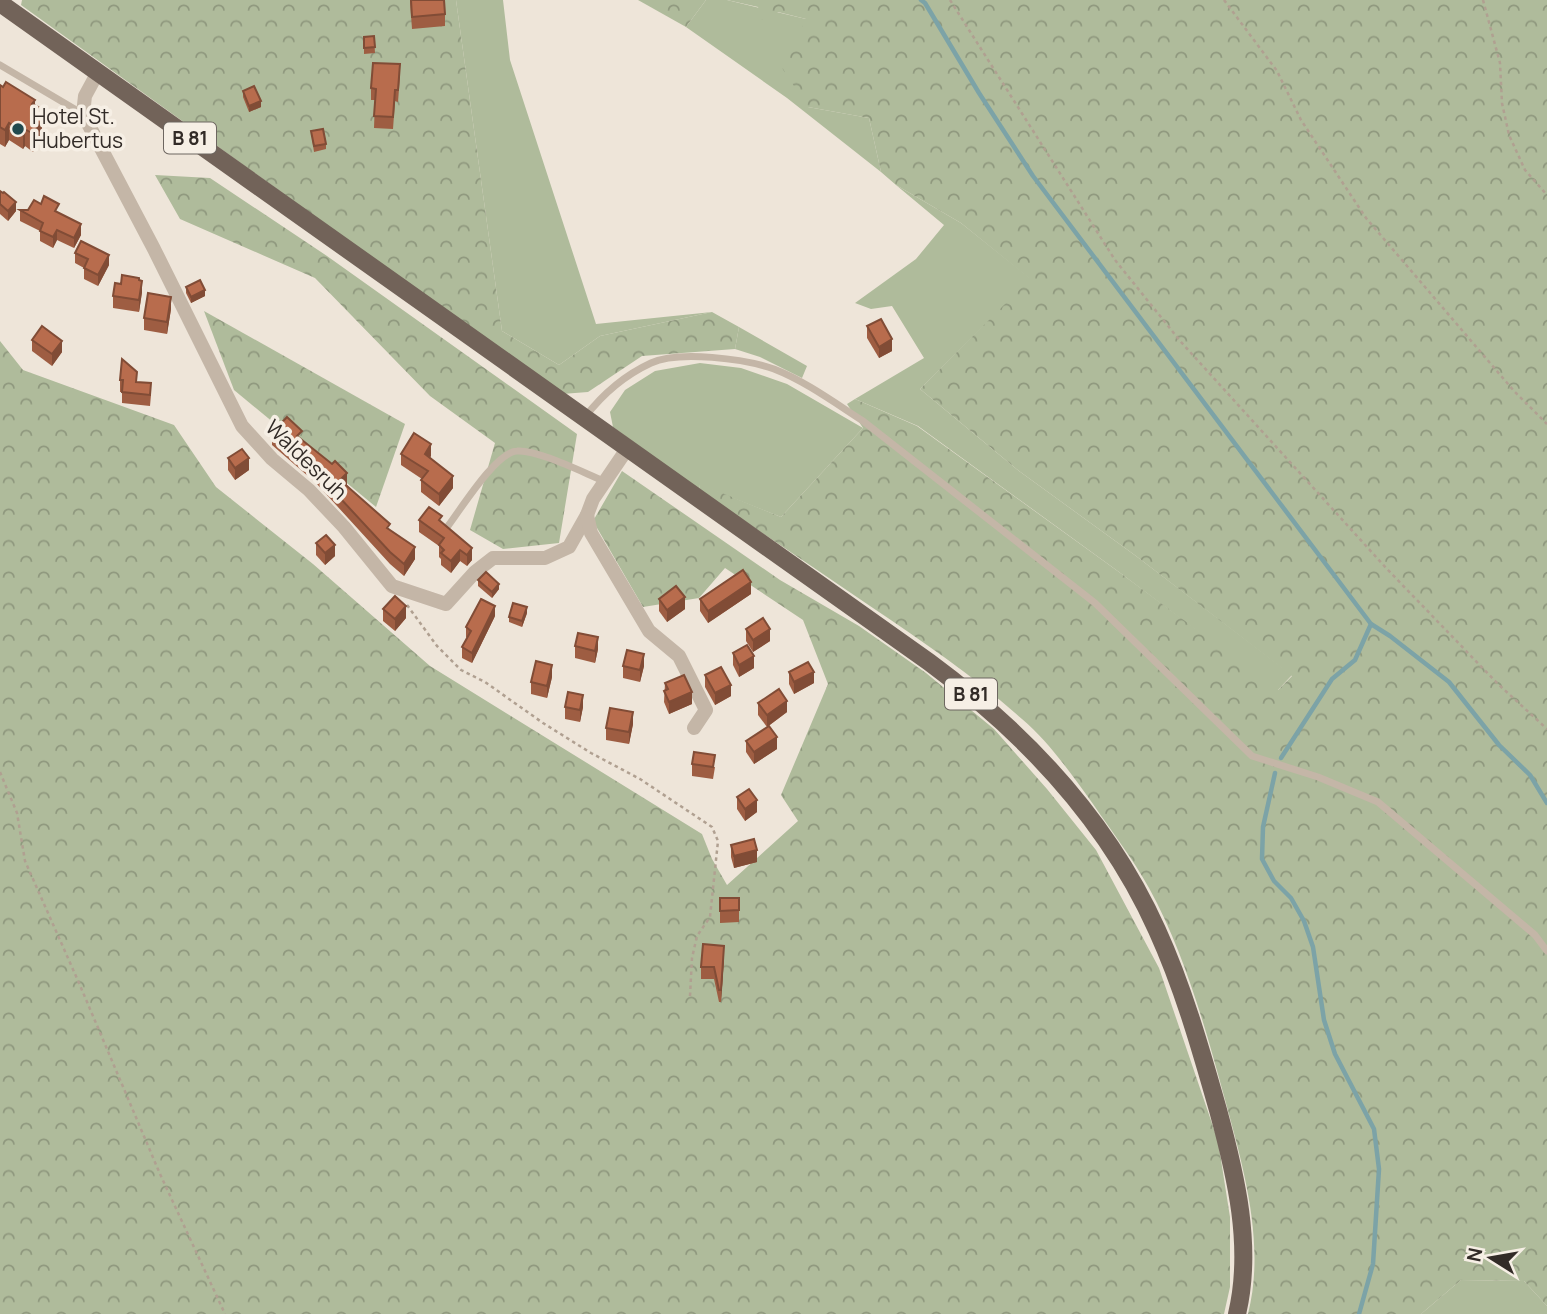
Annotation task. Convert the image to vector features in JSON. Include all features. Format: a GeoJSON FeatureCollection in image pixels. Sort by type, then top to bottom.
{"type":"FeatureCollection","features":[{"type":"Feature","properties":{"kind":"main road","name":"B 81"},"geometry":{"type":"LineString","coordinates":[[0,3],[972,695],[1038,757],[1106,841],[1125,869],[1157,929],[1185,1003],[1213,1092],[1231,1165],[1244,1241],[1242,1289],[1237,1314]]}},
{"type":"Feature","properties":{"kind":"street"},"geometry":{"type":"LineString","coordinates":[[83,114],[85,96],[98,72]]}},
{"type":"Feature","properties":{"kind":"street","name":"Waldesruh"},"geometry":{"type":"LineString","coordinates":[[83,114],[242,426],[272,459],[327,508],[392,586]]}},
{"type":"Feature","properties":{"kind":"street"},"geometry":{"type":"LineString","coordinates":[[392,586],[446,604],[475,572],[493,558],[545,558],[569,547],[593,499],[627,449]]}},
{"type":"Feature","properties":{"kind":"street"},"geometry":{"type":"LineString","coordinates":[[587,515],[591,533],[649,631],[679,656],[706,710],[694,728]]}},
{"type":"Feature","properties":{"kind":"lane"},"geometry":{"type":"LineString","coordinates":[[0,65],[83,114]]}},
{"type":"Feature","properties":{"kind":"lane"},"geometry":{"type":"LineString","coordinates":[[584,418],[612,388],[653,362],[691,357],[740,359],[776,370],[822,395],[863,421],[1095,603],[1252,756],[1318,777],[1378,802],[1535,934],[1547,951]]}},
{"type":"Feature","properties":{"kind":"lane"},"geometry":{"type":"LineString","coordinates":[[448,526],[499,459],[515,450],[536,454],[604,481]]}},
{"type":"Feature","properties":{"kind":"path"},"geometry":{"type":"LineString","coordinates":[[950,0],[1115,260],[1181,342],[1387,569],[1497,682],[1547,729]]}},
{"type":"Feature","properties":{"kind":"path"},"geometry":{"type":"LineString","coordinates":[[1224,0],[1277,71],[1301,120],[1366,218],[1514,391],[1547,424]]}},
{"type":"Feature","properties":{"kind":"path"},"geometry":{"type":"LineString","coordinates":[[1483,0],[1500,63],[1502,103],[1508,135],[1525,170],[1547,195]]}},
{"type":"Feature","properties":{"kind":"path"},"geometry":{"type":"LineString","coordinates":[[392,586],[437,646],[461,670],[485,682],[543,723],[640,779],[712,827],[718,841],[710,917],[697,936],[692,958],[690,996]]}},
{"type":"Feature","properties":{"kind":"path"},"geometry":{"type":"LineString","coordinates":[[0,772],[17,813],[25,861],[160,1174],[225,1314]]}},
{"type":"Feature","properties":{"kind":"green space"},"geometry":{"type":"Polygon","coordinates":[[[22,0],[456,0],[502,331],[559,365],[600,336],[712,312],[739,327],[735,349],[642,356],[588,392],[562,394],[21,5],[22,0]]]}},
{"type":"Feature","properties":{"kind":"green space"},"geometry":{"type":"Polygon","coordinates":[[[456,0],[503,0],[510,60],[596,324],[712,312],[600,336],[559,365],[502,331],[456,0]]]}},
{"type":"Feature","properties":{"kind":"green space"},"geometry":{"type":"Polygon","coordinates":[[[638,0],[706,0],[686,27],[638,0]]]}},
{"type":"Feature","properties":{"kind":"green space"},"geometry":{"type":"Polygon","coordinates":[[[706,0],[727,0],[806,19],[808,107],[869,118],[881,172],[787,98],[686,27],[706,0]]]}},
{"type":"Feature","properties":{"kind":"green space"},"geometry":{"type":"Polygon","coordinates":[[[727,0],[1547,0],[1547,1306],[1524,1281],[1461,1280],[1421,1314],[1248,1314],[1255,1260],[1250,1205],[1238,1150],[1209,1043],[1183,963],[1149,888],[1129,856],[1042,738],[1004,704],[929,646],[699,490],[700,484],[781,517],[863,428],[847,404],[855,399],[917,426],[1278,690],[1292,676],[1136,556],[1019,471],[920,389],[1030,279],[961,223],[896,185],[881,172],[869,118],[808,107],[782,68],[806,19],[778,12],[762,20],[758,7],[727,0]]]}},
{"type":"Feature","properties":{"kind":"green space"},"geometry":{"type":"Polygon","coordinates":[[[155,175],[210,178],[327,256],[577,434],[559,543],[503,549],[470,530],[495,443],[430,396],[315,278],[180,219],[155,175]]]}},
{"type":"Feature","properties":{"kind":"green space"},"geometry":{"type":"Polygon","coordinates":[[[896,185],[961,223],[1031,279],[920,389],[1019,471],[1292,675],[1277,691],[918,426],[855,399],[924,358],[892,306],[871,309],[855,303],[916,259],[944,225],[896,185]]]}},
{"type":"Feature","properties":{"kind":"green space"},"geometry":{"type":"Polygon","coordinates":[[[204,311],[405,424],[376,507],[234,390],[204,311]]]}},
{"type":"Feature","properties":{"kind":"green space"},"geometry":{"type":"Polygon","coordinates":[[[739,327],[807,366],[802,378],[760,357],[735,349],[739,327]]]}},
{"type":"Feature","properties":{"kind":"green space"},"geometry":{"type":"Polygon","coordinates":[[[0,341],[23,370],[174,425],[216,487],[313,564],[430,666],[702,834],[727,885],[798,821],[781,795],[828,684],[803,620],[725,568],[699,598],[643,607],[593,521],[622,471],[780,580],[859,626],[926,673],[994,729],[1096,850],[1159,968],[1218,1141],[1230,1217],[1230,1287],[1224,1314],[0,1314],[0,341]]]}},
{"type":"Feature","properties":{"kind":"green space"},"geometry":{"type":"Polygon","coordinates":[[[700,363],[741,368],[787,384],[863,428],[781,517],[700,485],[699,490],[613,427],[610,412],[625,390],[655,371],[700,363]]]}},
{"type":"Feature","properties":{"kind":"green space"},"geometry":{"type":"Polygon","coordinates":[[[1461,1280],[1524,1281],[1547,1306],[1547,1314],[1421,1314],[1461,1280]]]}},
{"type":"Feature","properties":{"kind":"building"},"geometry":{"type":"Polygon","coordinates":[[[411,0],[444,0],[445,14],[412,17],[411,0]]]}},
{"type":"Feature","properties":{"kind":"building"},"geometry":{"type":"Polygon","coordinates":[[[374,36],[375,47],[364,48],[364,37],[374,36]]]}},
{"type":"Feature","properties":{"kind":"building"},"geometry":{"type":"Polygon","coordinates":[[[373,63],[400,64],[393,117],[374,116],[376,89],[371,88],[373,63]]]}},
{"type":"Feature","properties":{"kind":"building"},"geometry":{"type":"Polygon","coordinates":[[[6,82],[35,100],[32,104],[38,107],[33,115],[42,120],[33,134],[25,129],[23,132],[9,123],[5,130],[0,127],[0,85],[3,87],[6,82]]]}},
{"type":"Feature","properties":{"kind":"building"},"geometry":{"type":"Polygon","coordinates":[[[254,86],[261,101],[249,106],[243,91],[254,86]]]}},
{"type":"Feature","properties":{"kind":"building"},"geometry":{"type":"Polygon","coordinates":[[[323,129],[326,144],[314,146],[311,131],[323,129]]]}},
{"type":"Feature","properties":{"kind":"building"},"geometry":{"type":"Polygon","coordinates":[[[0,191],[16,202],[8,211],[0,204],[0,191]]]}},
{"type":"Feature","properties":{"kind":"building"},"geometry":{"type":"Polygon","coordinates":[[[44,196],[59,204],[55,211],[81,224],[74,238],[57,230],[53,237],[40,231],[43,223],[20,210],[28,210],[34,200],[41,204],[44,196]]]}},
{"type":"Feature","properties":{"kind":"building"},"geometry":{"type":"Polygon","coordinates":[[[81,241],[109,255],[98,275],[84,268],[88,259],[75,253],[81,241]]]}},
{"type":"Feature","properties":{"kind":"building"},"geometry":{"type":"Polygon","coordinates":[[[122,275],[142,281],[139,300],[113,296],[115,283],[121,284],[122,275]]]}},
{"type":"Feature","properties":{"kind":"building"},"geometry":{"type":"Polygon","coordinates":[[[200,280],[205,290],[191,297],[186,287],[200,280]]]}},
{"type":"Feature","properties":{"kind":"building"},"geometry":{"type":"Polygon","coordinates":[[[148,293],[171,297],[167,322],[144,318],[148,293]]]}},
{"type":"Feature","properties":{"kind":"building"},"geometry":{"type":"Polygon","coordinates":[[[881,319],[892,339],[879,347],[867,326],[881,319]]]}},
{"type":"Feature","properties":{"kind":"building"},"geometry":{"type":"Polygon","coordinates":[[[42,326],[62,341],[52,354],[32,340],[42,326]]]}},
{"type":"Feature","properties":{"kind":"building"},"geometry":{"type":"Polygon","coordinates":[[[122,359],[137,372],[136,382],[151,383],[150,395],[122,392],[122,359]]]}},
{"type":"Feature","properties":{"kind":"building"},"geometry":{"type":"Polygon","coordinates":[[[287,417],[302,431],[297,436],[332,464],[335,461],[347,473],[340,480],[390,524],[387,528],[415,547],[404,564],[316,472],[272,433],[287,417]]]}},
{"type":"Feature","properties":{"kind":"building"},"geometry":{"type":"Polygon","coordinates":[[[414,433],[431,444],[425,454],[453,476],[439,494],[421,480],[428,471],[401,454],[414,433]]]}},
{"type":"Feature","properties":{"kind":"building"},"geometry":{"type":"Polygon","coordinates":[[[242,449],[249,458],[235,468],[228,458],[242,449]]]}},
{"type":"Feature","properties":{"kind":"building"},"geometry":{"type":"Polygon","coordinates":[[[429,507],[442,516],[439,520],[472,548],[467,555],[460,550],[451,561],[441,553],[444,550],[439,545],[444,538],[419,520],[429,507]]]}},
{"type":"Feature","properties":{"kind":"building"},"geometry":{"type":"Polygon","coordinates":[[[326,535],[335,545],[325,553],[316,543],[326,535]]]}},
{"type":"Feature","properties":{"kind":"building"},"geometry":{"type":"Polygon","coordinates":[[[743,570],[751,582],[708,611],[700,599],[743,570]]]}},
{"type":"Feature","properties":{"kind":"building"},"geometry":{"type":"Polygon","coordinates":[[[486,572],[499,584],[492,592],[478,580],[486,572]]]}},
{"type":"Feature","properties":{"kind":"building"},"geometry":{"type":"Polygon","coordinates":[[[676,586],[685,597],[667,610],[659,599],[676,586]]]}},
{"type":"Feature","properties":{"kind":"building"},"geometry":{"type":"Polygon","coordinates":[[[395,596],[406,606],[395,619],[383,609],[395,596]]]}},
{"type":"Feature","properties":{"kind":"building"},"geometry":{"type":"Polygon","coordinates":[[[481,599],[495,606],[472,653],[462,647],[471,631],[466,627],[481,599]]]}},
{"type":"Feature","properties":{"kind":"building"},"geometry":{"type":"Polygon","coordinates":[[[513,603],[527,607],[522,621],[509,617],[513,603]]]}},
{"type":"Feature","properties":{"kind":"building"},"geometry":{"type":"Polygon","coordinates":[[[763,618],[770,629],[753,640],[746,629],[763,618]]]}},
{"type":"Feature","properties":{"kind":"building"},"geometry":{"type":"Polygon","coordinates":[[[578,633],[598,637],[595,651],[575,646],[578,633]]]}},
{"type":"Feature","properties":{"kind":"building"},"geometry":{"type":"Polygon","coordinates":[[[747,645],[754,656],[739,665],[733,653],[747,645]]]}},
{"type":"Feature","properties":{"kind":"building"},"geometry":{"type":"Polygon","coordinates":[[[627,650],[644,654],[640,670],[623,666],[627,650]]]}},
{"type":"Feature","properties":{"kind":"building"},"geometry":{"type":"Polygon","coordinates":[[[536,661],[552,665],[547,686],[531,682],[536,661]]]}},
{"type":"Feature","properties":{"kind":"building"},"geometry":{"type":"Polygon","coordinates":[[[808,662],[814,672],[794,682],[789,672],[808,662]]]}},
{"type":"Feature","properties":{"kind":"building"},"geometry":{"type":"Polygon","coordinates":[[[721,667],[731,685],[715,693],[705,675],[721,667]]]}},
{"type":"Feature","properties":{"kind":"building"},"geometry":{"type":"Polygon","coordinates":[[[684,675],[692,692],[669,702],[664,691],[668,689],[665,683],[684,675]]]}},
{"type":"Feature","properties":{"kind":"building"},"geometry":{"type":"Polygon","coordinates":[[[779,689],[787,701],[767,715],[758,703],[779,689]]]}},
{"type":"Feature","properties":{"kind":"building"},"geometry":{"type":"Polygon","coordinates":[[[568,692],[583,695],[580,710],[565,707],[568,692]]]}},
{"type":"Feature","properties":{"kind":"building"},"geometry":{"type":"Polygon","coordinates":[[[610,708],[633,712],[629,732],[606,728],[610,708]]]}},
{"type":"Feature","properties":{"kind":"building"},"geometry":{"type":"Polygon","coordinates":[[[769,726],[777,737],[754,752],[746,741],[769,726]]]}},
{"type":"Feature","properties":{"kind":"building"},"geometry":{"type":"Polygon","coordinates":[[[694,752],[715,755],[713,767],[692,764],[694,752]]]}},
{"type":"Feature","properties":{"kind":"building"},"geometry":{"type":"Polygon","coordinates":[[[749,789],[757,800],[745,809],[737,797],[749,789]]]}},
{"type":"Feature","properties":{"kind":"building"},"geometry":{"type":"Polygon","coordinates":[[[754,839],[757,850],[734,856],[731,845],[754,839]]]}},
{"type":"Feature","properties":{"kind":"building"},"geometry":{"type":"Polygon","coordinates":[[[720,898],[739,898],[739,910],[720,911],[720,898]]]}},
{"type":"Feature","properties":{"kind":"building"},"geometry":{"type":"Polygon","coordinates":[[[703,944],[724,946],[721,990],[714,967],[701,967],[703,944]]]}},
{"type":"Feature","properties":{"kind":"waterway"},"geometry":{"type":"LineString","coordinates":[[921,0],[1033,176],[1371,624],[1449,682],[1499,745],[1530,775],[1547,803]]}},
{"type":"Feature","properties":{"kind":"waterway"},"geometry":{"type":"LineString","coordinates":[[1281,758],[1332,679],[1355,660],[1371,624]]}},
{"type":"Feature","properties":{"kind":"waterway"},"geometry":{"type":"LineString","coordinates":[[1275,773],[1263,827],[1262,859],[1274,881],[1291,898],[1304,921],[1313,947],[1324,1020],[1335,1054],[1374,1129],[1379,1169],[1373,1264],[1359,1314]]}},
{"type":"Feature","properties":{"kind":"place","name":"Hotel St. Hubertus"},"geometry":{"type":"Point","coordinates":[18,129]}}]}
